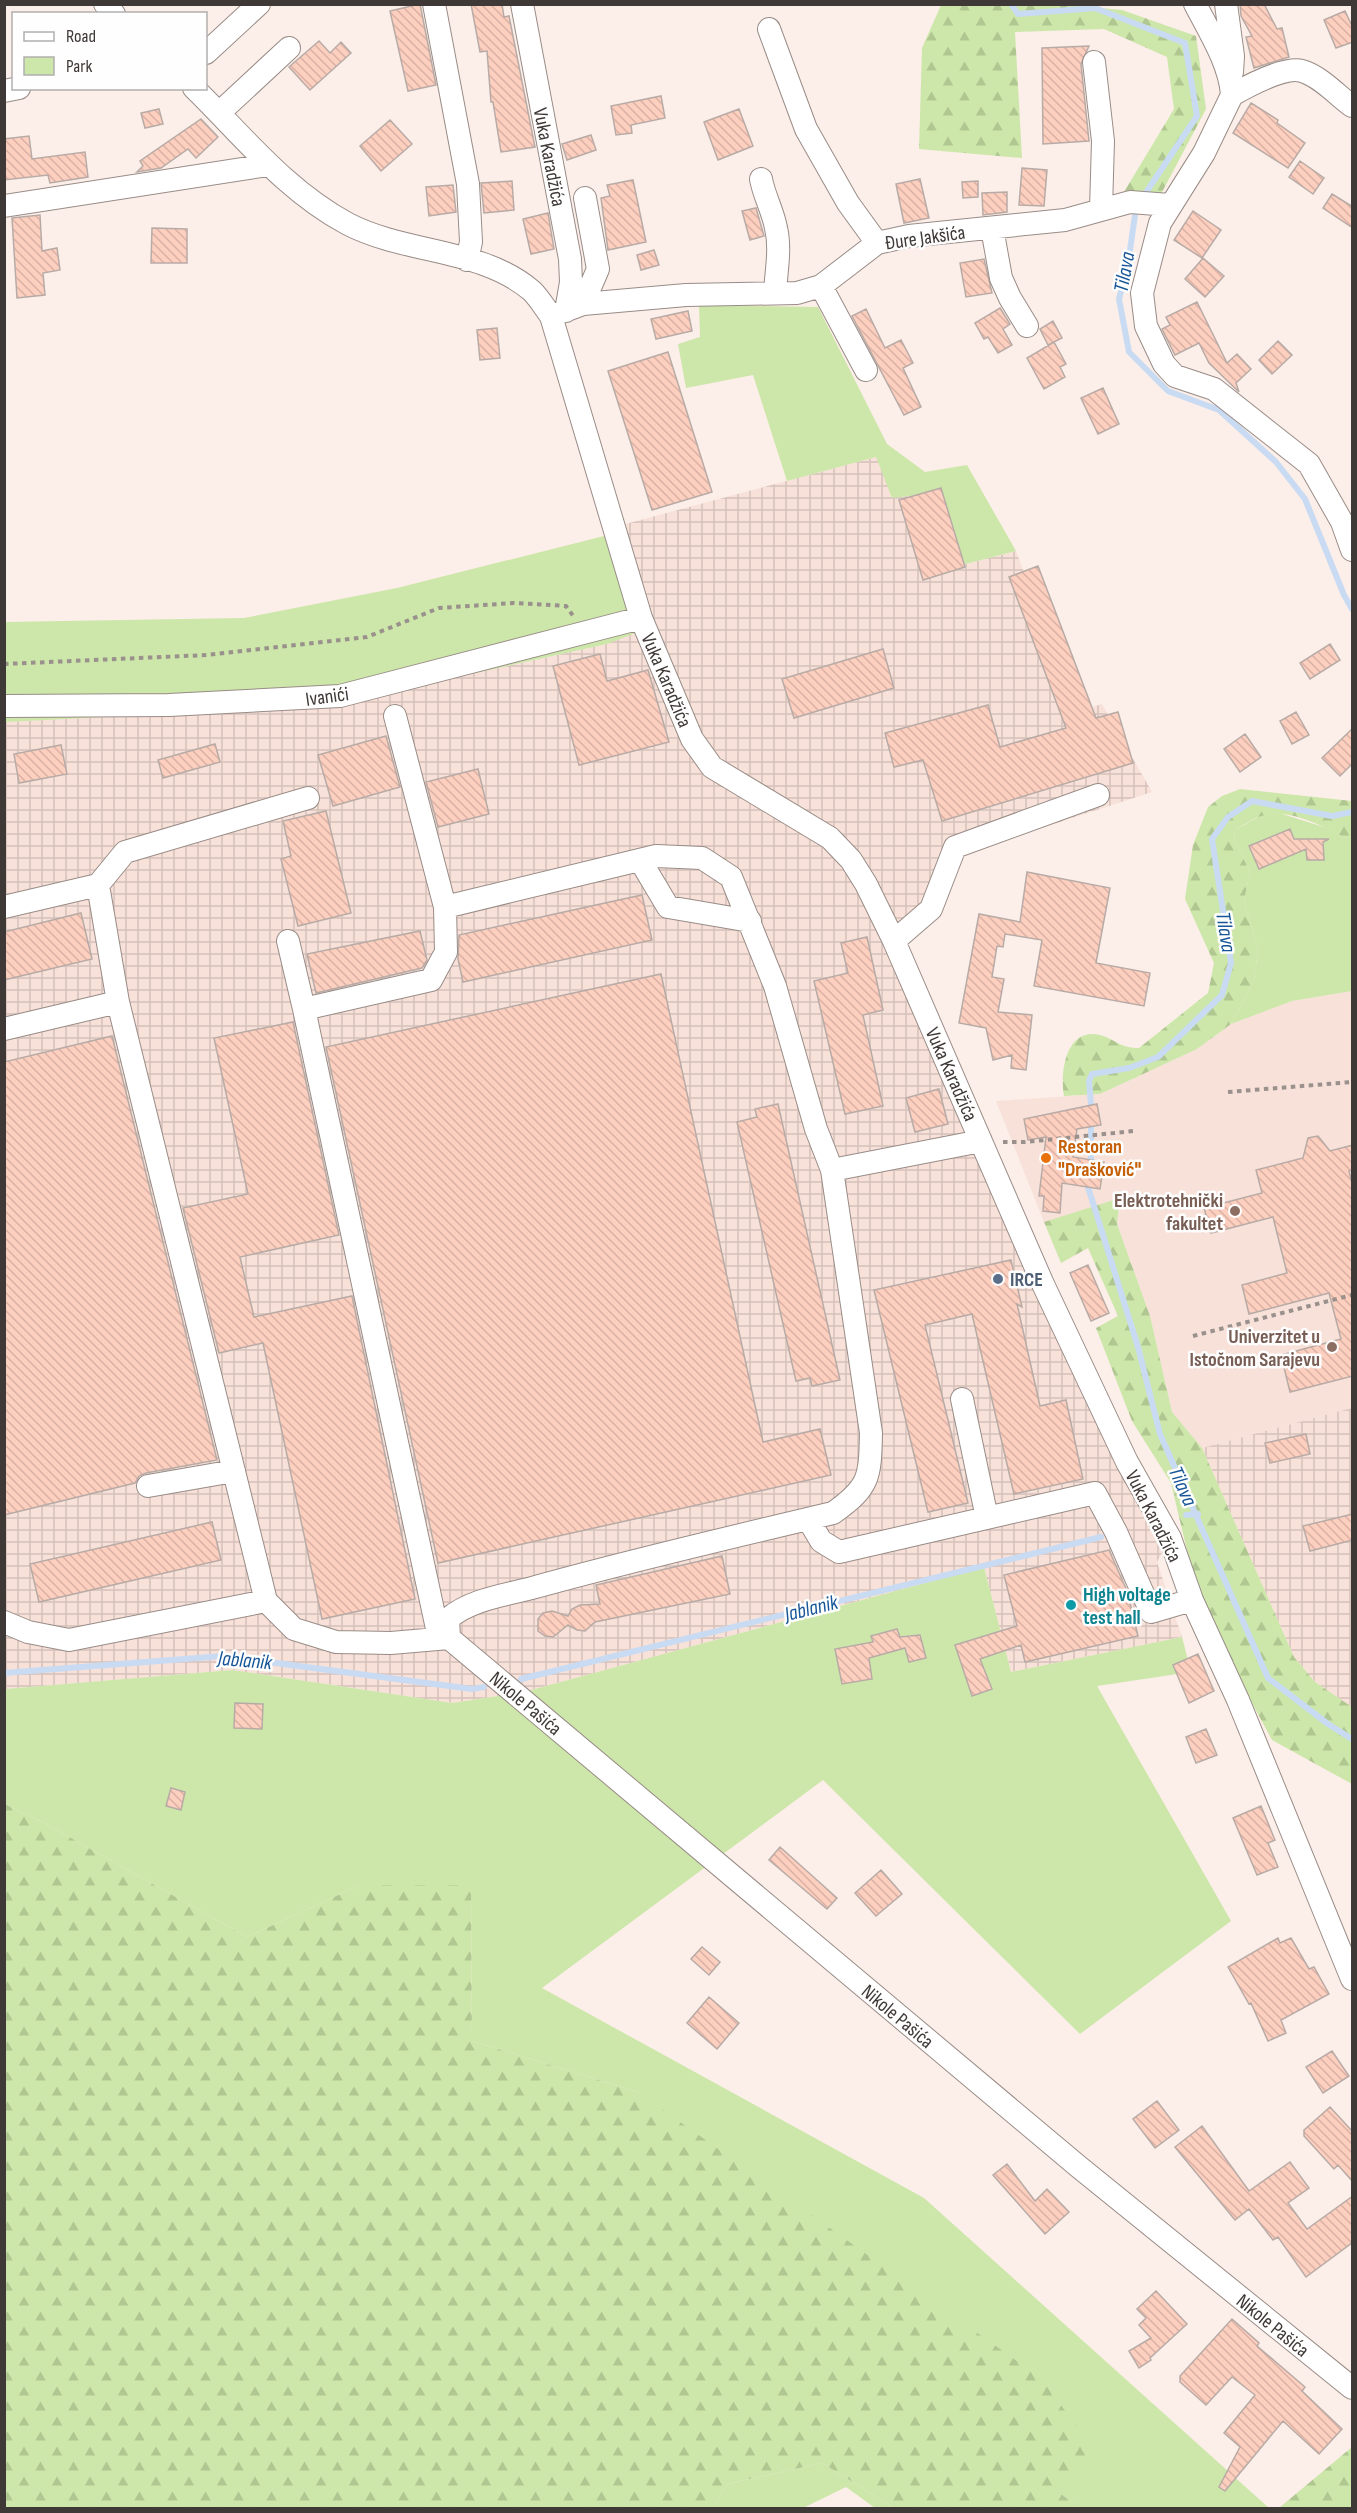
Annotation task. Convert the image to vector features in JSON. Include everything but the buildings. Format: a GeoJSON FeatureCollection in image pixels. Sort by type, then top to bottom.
{"type":"FeatureCollection","features":[{"type":"Feature","properties":{"kind":"street"},"geometry":{"type":"LineString","coordinates":[[207,52],[259,4]]}},
{"type":"Feature","properties":{"kind":"street"},"geometry":{"type":"LineString","coordinates":[[434,4],[470,203],[471,242],[467,260]]}},
{"type":"Feature","properties":{"kind":"street","name":"Vuka Karadžića"},"geometry":{"type":"LineString","coordinates":[[522,4],[570,259],[571,282],[567,310],[641,618],[692,740],[704,759],[723,775],[814,827],[836,843],[860,872],[894,941],[1047,1293],[1127,1462],[1170,1538],[1192,1600],[1238,1700],[1353,1979]]}},
{"type":"Feature","properties":{"kind":"street"},"geometry":{"type":"LineString","coordinates":[[1194,4],[1214,39],[1232,90]]}},
{"type":"Feature","properties":{"kind":"street"},"geometry":{"type":"LineString","coordinates":[[1226,4],[1233,56],[1232,90],[1204,153],[1162,204],[1142,293],[1146,326],[1155,349],[1175,376],[1214,389],[1309,464],[1347,519],[1353,550]]}},
{"type":"Feature","properties":{"kind":"street"},"geometry":{"type":"LineString","coordinates":[[769,29],[806,129],[848,202],[877,243]]}},
{"type":"Feature","properties":{"kind":"street"},"geometry":{"type":"LineString","coordinates":[[219,113],[289,48]]}},
{"type":"Feature","properties":{"kind":"street"},"geometry":{"type":"LineString","coordinates":[[1094,62],[1102,141],[1101,209]]}},
{"type":"Feature","properties":{"kind":"street"},"geometry":{"type":"LineString","coordinates":[[1232,90],[1302,71],[1353,106]]}},
{"type":"Feature","properties":{"kind":"street","name":"Vuka Karadžića"},"geometry":{"type":"LineString","coordinates":[[196,90],[268,165],[348,224],[392,242],[467,260],[508,274],[534,293],[567,310]]}},
{"type":"Feature","properties":{"kind":"street"},"geometry":{"type":"LineString","coordinates":[[4,206],[268,165]]}},
{"type":"Feature","properties":{"kind":"street"},"geometry":{"type":"LineString","coordinates":[[761,179],[764,196],[776,226],[778,250],[775,293]]}},
{"type":"Feature","properties":{"kind":"street"},"geometry":{"type":"LineString","coordinates":[[567,310],[596,281],[598,269],[585,198]]}},
{"type":"Feature","properties":{"kind":"street","name":"Đure Jakšića"},"geometry":{"type":"LineString","coordinates":[[567,310],[686,295],[797,293],[821,286],[877,243],[909,236],[1065,220],[1130,202],[1162,204]]}},
{"type":"Feature","properties":{"kind":"street"},"geometry":{"type":"LineString","coordinates":[[992,228],[1001,278],[1010,298],[1028,326]]}},
{"type":"Feature","properties":{"kind":"street"},"geometry":{"type":"LineString","coordinates":[[821,286],[866,370]]}},
{"type":"Feature","properties":{"kind":"street","name":"Ivanići"},"geometry":{"type":"LineString","coordinates":[[4,706],[169,705],[340,696],[641,618]]}},
{"type":"Feature","properties":{"kind":"street"},"geometry":{"type":"LineString","coordinates":[[304,1009],[431,980],[446,952],[445,907],[395,716]]}},
{"type":"Feature","properties":{"kind":"street"},"geometry":{"type":"LineString","coordinates":[[894,941],[931,909],[955,847],[1098,795]]}},
{"type":"Feature","properties":{"kind":"street"},"geometry":{"type":"LineString","coordinates":[[4,907],[98,885],[125,852],[308,798]]}},
{"type":"Feature","properties":{"kind":"street"},"geometry":{"type":"LineString","coordinates":[[444,1638],[448,1619],[456,1611],[482,1602],[571,1577],[833,1513],[856,1496],[870,1472],[871,1433],[832,1170],[816,1129],[774,986],[731,877],[702,858],[656,856],[445,907]]}},
{"type":"Feature","properties":{"kind":"street"},"geometry":{"type":"LineString","coordinates":[[640,860],[668,907],[750,921]]}},
{"type":"Feature","properties":{"kind":"street"},"geometry":{"type":"LineString","coordinates":[[98,885],[118,1002],[266,1601],[294,1629],[336,1642],[391,1643],[444,1638]]}},
{"type":"Feature","properties":{"kind":"street"},"geometry":{"type":"LineString","coordinates":[[288,941],[444,1638]]}},
{"type":"Feature","properties":{"kind":"street"},"geometry":{"type":"LineString","coordinates":[[4,1029],[118,1002]]}},
{"type":"Feature","properties":{"kind":"street"},"geometry":{"type":"LineString","coordinates":[[832,1170],[981,1141]]}},
{"type":"Feature","properties":{"kind":"street"},"geometry":{"type":"LineString","coordinates":[[962,1399],[987,1518]]}},
{"type":"Feature","properties":{"kind":"street"},"geometry":{"type":"LineString","coordinates":[[148,1486],[234,1471]]}},
{"type":"Feature","properties":{"kind":"street"},"geometry":{"type":"LineString","coordinates":[[808,1519],[820,1541],[839,1552],[1095,1493],[1116,1532],[1151,1612],[1192,1600]]}},
{"type":"Feature","properties":{"kind":"street"},"geometry":{"type":"LineString","coordinates":[[4,1622],[28,1632],[69,1640],[266,1601]]}},
{"type":"Feature","properties":{"kind":"street","name":"Nikole Pašića"},"geometry":{"type":"LineString","coordinates":[[444,1638],[1079,2167],[1353,2388]]}},
{"type":"Feature","properties":{"kind":"path"},"geometry":{"type":"LineString","coordinates":[[4,664],[207,655],[367,637],[438,608],[503,603],[566,606],[585,632]]}},
{"type":"Feature","properties":{"kind":"path"},"geometry":{"type":"LineString","coordinates":[[1228,1092],[1353,1082]]}},
{"type":"Feature","properties":{"kind":"path"},"geometry":{"type":"LineString","coordinates":[[981,1141],[1024,1142],[1134,1131]]}},
{"type":"Feature","properties":{"kind":"path"},"geometry":{"type":"LineString","coordinates":[[1193,1336],[1353,1295]]}},
{"type":"Feature","properties":{"kind":"shaded area"},"geometry":{"type":"Polygon","coordinates":[[[876,457],[925,494],[950,568],[1016,551],[1076,712],[1102,704],[1152,792],[964,853],[937,913],[889,958],[981,1141],[1170,1538],[1157,1562],[1182,1637],[1011,1672],[984,1567],[524,1692],[452,1703],[232,1670],[5,1689],[4,722],[326,706],[607,644],[618,526],[876,457]]]}},
{"type":"Feature","properties":{"kind":"shaded area","name":"Elektrotehnički fakultet"},"geometry":{"type":"Polygon","coordinates":[[[1352,991],[1352,1408],[1202,1448],[1172,1412],[1150,1316],[1117,1224],[1120,1199],[1044,1222],[996,1101],[1100,1094],[1197,1049],[1231,1024],[1292,1001],[1352,991]]]}},
{"type":"Feature","properties":{"kind":"shaded area"},"geometry":{"type":"Polygon","coordinates":[[[1352,1408],[1352,1707],[1315,1682],[1294,1657],[1202,1448],[1352,1408]]]}},
{"type":"Feature","properties":{"kind":"green space"},"geometry":{"type":"Polygon","coordinates":[[[1057,4],[1122,10],[1196,36],[1206,109],[1160,196],[1124,192],[1174,109],[1167,57],[1104,29],[1015,32],[1022,158],[919,149],[922,48],[941,5],[1057,4]]]}},
{"type":"Feature","properties":{"kind":"green space"},"geometry":{"type":"Polygon","coordinates":[[[699,305],[818,307],[887,444],[925,472],[967,465],[1016,551],[950,568],[925,494],[892,498],[876,457],[787,481],[753,375],[686,388],[678,344],[700,337],[699,305]]]}},
{"type":"Feature","properties":{"kind":"green space"},"geometry":{"type":"Polygon","coordinates":[[[620,532],[651,627],[607,644],[326,706],[5,722],[4,622],[244,618],[397,588],[620,532]]]}},
{"type":"Feature","properties":{"kind":"green space"},"geometry":{"type":"Polygon","coordinates":[[[1240,789],[1352,801],[1352,836],[1345,838],[1327,828],[1285,814],[1257,817],[1235,830],[1234,839],[1250,872],[1244,901],[1258,949],[1254,981],[1231,1024],[1197,1049],[1100,1094],[1064,1096],[1064,1065],[1072,1045],[1079,1038],[1088,1034],[1100,1035],[1127,1047],[1139,1048],[1208,993],[1214,963],[1185,899],[1193,845],[1208,807],[1222,796],[1240,789]]]}},
{"type":"Feature","properties":{"kind":"green space"},"geometry":{"type":"Polygon","coordinates":[[[1279,813],[1327,828],[1345,838],[1352,836],[1352,991],[1292,1001],[1231,1024],[1254,981],[1258,949],[1244,901],[1250,872],[1234,839],[1235,830],[1262,815],[1279,813]]]}},
{"type":"Feature","properties":{"kind":"green space"},"geometry":{"type":"Polygon","coordinates":[[[1120,1198],[1117,1224],[1150,1316],[1172,1412],[1202,1448],[1294,1657],[1315,1682],[1352,1707],[1352,1784],[1272,1740],[1232,1666],[1194,1580],[1171,1483],[1132,1421],[1096,1328],[1118,1316],[1088,1248],[1061,1263],[1044,1222],[1120,1198]]]}},
{"type":"Feature","properties":{"kind":"green space"},"geometry":{"type":"Polygon","coordinates":[[[984,1567],[1011,1672],[1182,1637],[1191,1672],[1097,1686],[1231,1921],[1080,2034],[823,1780],[542,1988],[924,2198],[1269,2508],[1080,2508],[1061,2494],[638,2092],[472,2041],[471,1885],[360,1885],[247,1937],[48,1825],[5,1804],[5,1689],[232,1670],[452,1703],[524,1692],[984,1567]]]}},
{"type":"Feature","properties":{"kind":"green space"},"geometry":{"type":"Polygon","coordinates":[[[5,1804],[48,1825],[247,1937],[360,1885],[471,1885],[472,2041],[638,2092],[1041,2378],[1094,2450],[1061,2494],[1080,2508],[894,2508],[822,2463],[727,2484],[714,2508],[5,2508],[5,1804]]]}},
{"type":"Feature","properties":{"kind":"green space"},"geometry":{"type":"Polygon","coordinates":[[[1352,2447],[1352,2508],[1279,2508],[1352,2447]]]}},
{"type":"Feature","properties":{"kind":"green space"},"geometry":{"type":"Polygon","coordinates":[[[822,2463],[894,2508],[875,2508],[846,2487],[803,2508],[714,2508],[727,2484],[822,2463]]]}},
{"type":"Feature","properties":{"kind":"waterway","name":"Tilava"},"geometry":{"type":"LineString","coordinates":[[1011,4],[1018,14],[1095,8],[1185,43],[1197,116],[1143,197]]}},
{"type":"Feature","properties":{"kind":"waterway","name":"Tilava"},"geometry":{"type":"LineString","coordinates":[[1136,208],[1128,264],[1119,299],[1129,352],[1168,391],[1219,410],[1276,462],[1305,499],[1344,595],[1352,609]]}},
{"type":"Feature","properties":{"kind":"waterway","name":"Tilava"},"geometry":{"type":"LineString","coordinates":[[1091,1105],[1089,1081],[1092,1074],[1129,1068],[1158,1057],[1222,995],[1231,963],[1212,839],[1228,817],[1252,801],[1332,816],[1352,812]]}},
{"type":"Feature","properties":{"kind":"waterway","name":"Tilava"},"geometry":{"type":"LineString","coordinates":[[1091,1127],[1091,1160]]}},
{"type":"Feature","properties":{"kind":"waterway","name":"Tilava"},"geometry":{"type":"LineString","coordinates":[[1088,1187],[1138,1347],[1160,1434],[1268,1678],[1328,1724],[1352,1739]]}},
{"type":"Feature","properties":{"kind":"waterway","name":"Jablanik"},"geometry":{"type":"LineString","coordinates":[[1186,1515],[1198,1514]]}},
{"type":"Feature","properties":{"kind":"waterway","name":"Jablanik"},"geometry":{"type":"LineString","coordinates":[[521,1679],[1101,1537]]}},
{"type":"Feature","properties":{"kind":"waterway","name":"Jablanik"},"geometry":{"type":"LineString","coordinates":[[4,1673],[223,1656],[472,1689],[484,1687]]}},
{"type":"Feature","properties":{"kind":"place","name":"Restoran \"Drašković\""},"geometry":{"type":"Point","coordinates":[1046,1158]}},
{"type":"Feature","properties":{"kind":"place","name":"Elektrotehnički fakultet"},"geometry":{"type":"Point","coordinates":[1235,1211]}},
{"type":"Feature","properties":{"kind":"place","name":"IRCE"},"geometry":{"type":"Point","coordinates":[998,1279]}},
{"type":"Feature","properties":{"kind":"place","name":"Univerzitet u Istočnom Sarajevu"},"geometry":{"type":"Point","coordinates":[1332,1347]}},
{"type":"Feature","properties":{"kind":"place","name":"High voltage test hall"},"geometry":{"type":"Point","coordinates":[1071,1605]}}]}
